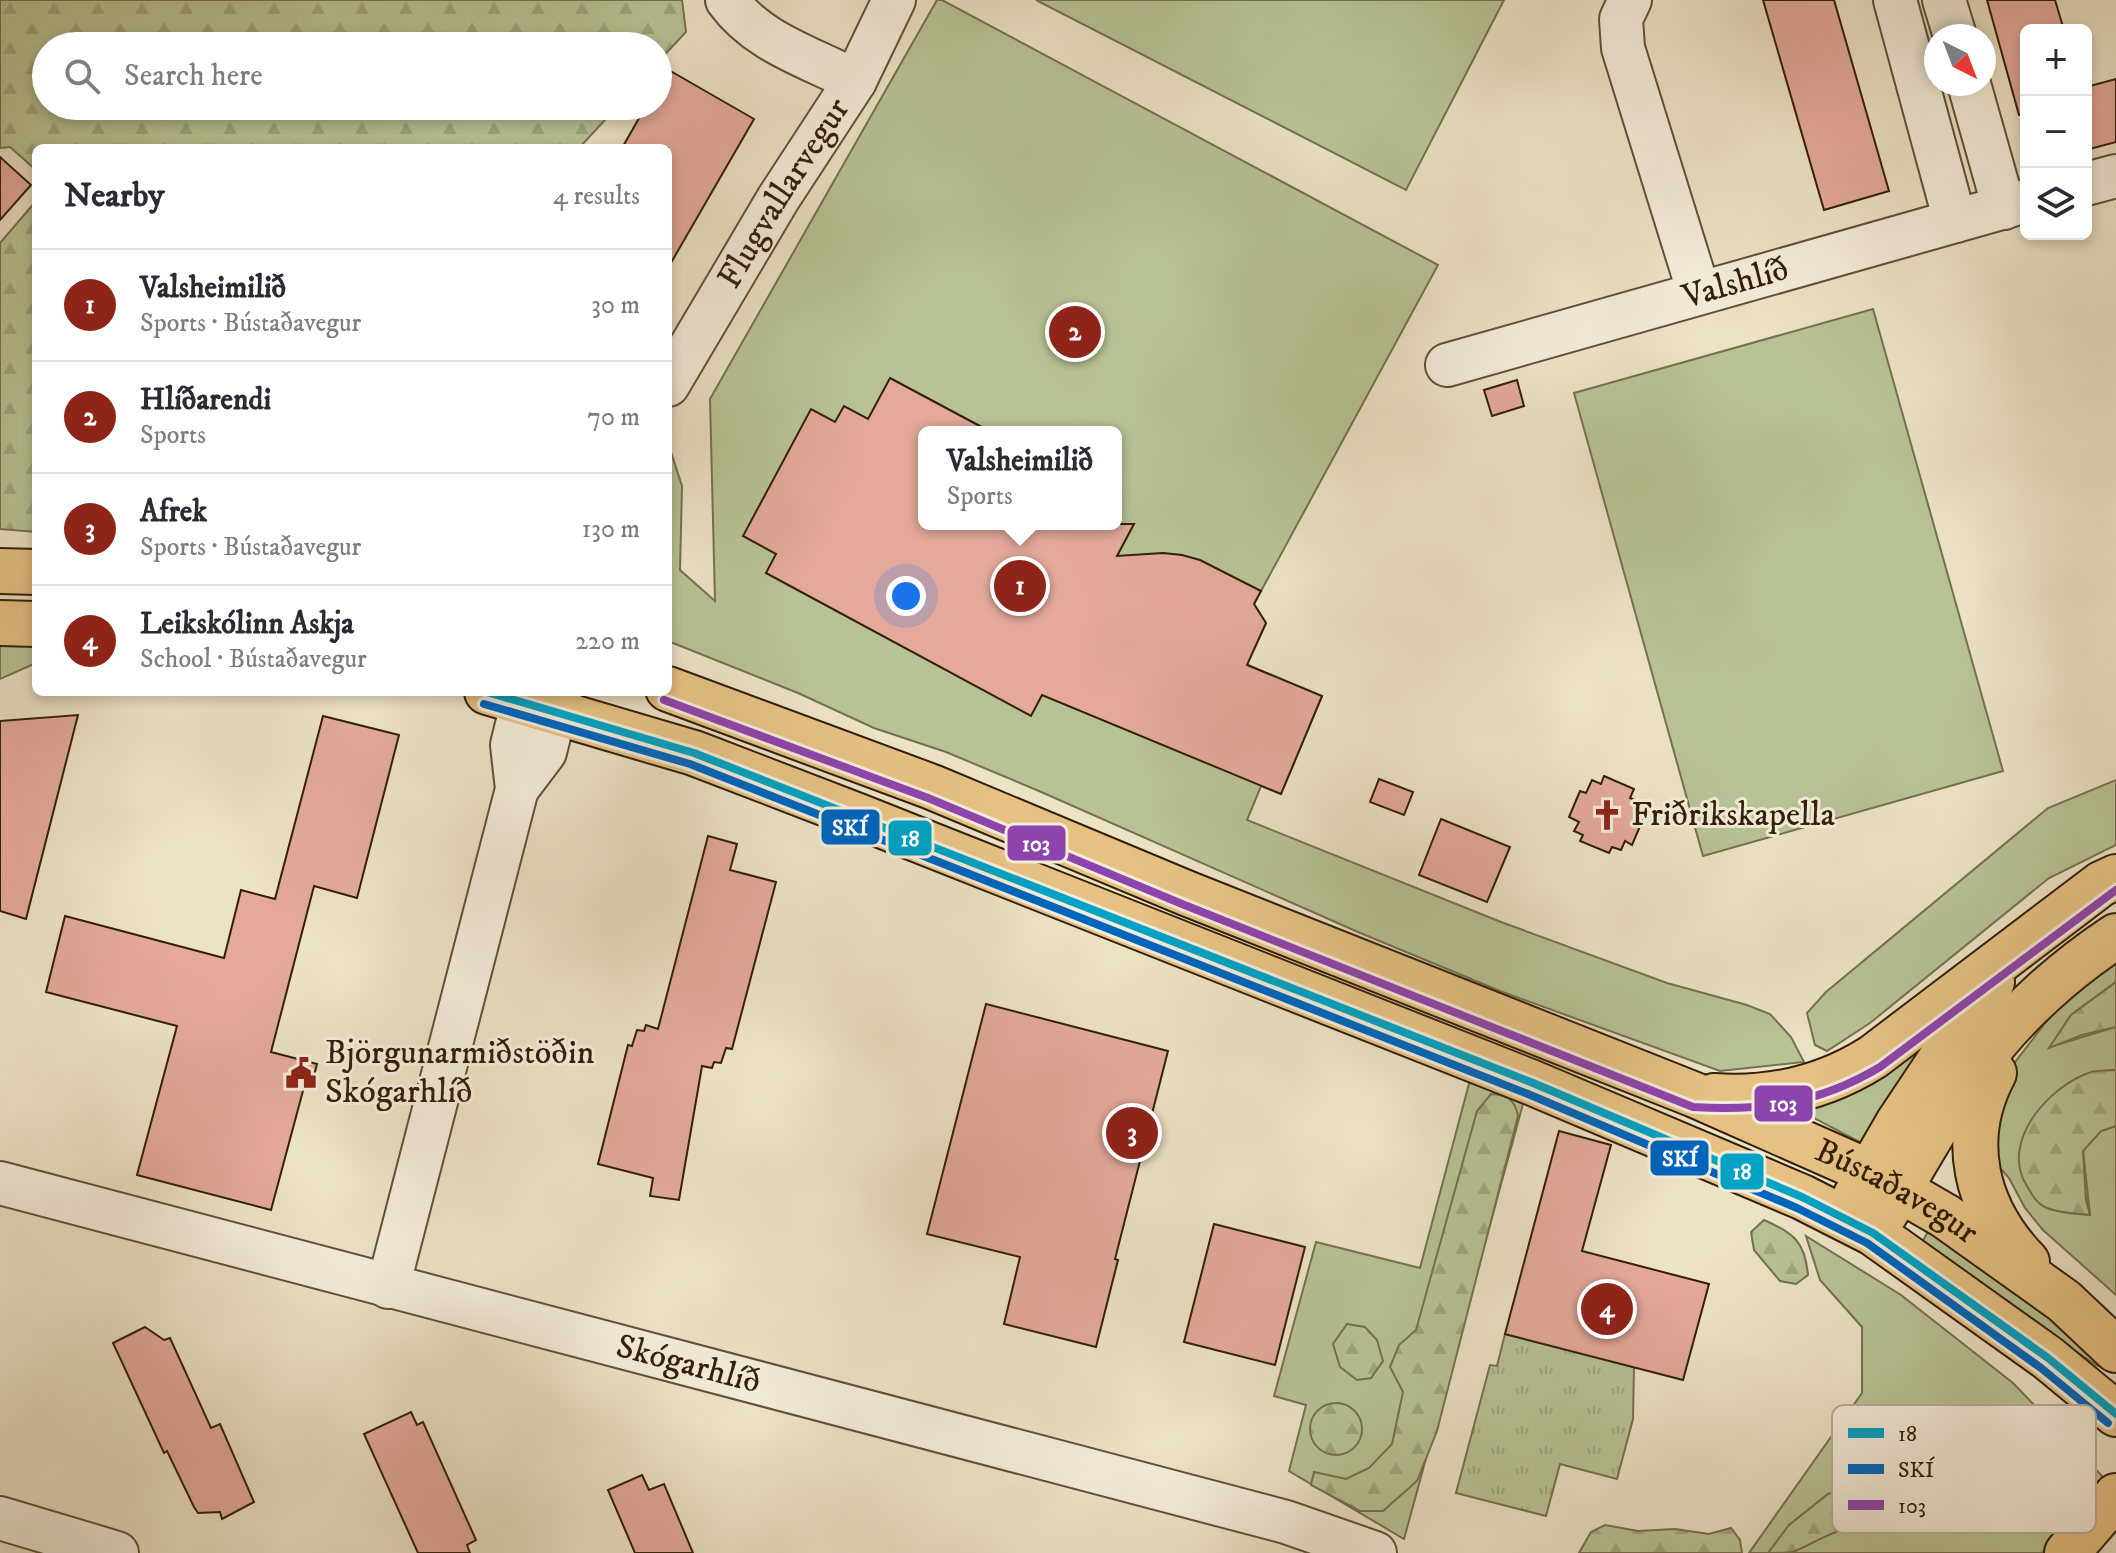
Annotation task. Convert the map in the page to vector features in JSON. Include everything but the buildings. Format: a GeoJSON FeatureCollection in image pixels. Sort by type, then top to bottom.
{"type":"FeatureCollection","features":[{"type":"Feature","properties":{"kind":"main road"},"geometry":{"type":"LineString","coordinates":[[0,571],[32,572]]}},
{"type":"Feature","properties":{"kind":"main road"},"geometry":{"type":"LineString","coordinates":[[0,623],[32,624]]}},
{"type":"Feature","properties":{"kind":"main road","name":"Bústaðavegur"},"geometry":{"type":"LineString","coordinates":[[672,690],[932,787],[1186,893],[1695,1095],[1884,1180],[1945,1216],[2064,1301],[2115,1350]]}},
{"type":"Feature","properties":{"kind":"main road","name":"Bústaðavegur"},"geometry":{"type":"LineString","coordinates":[[530,698],[694,753],[1533,1083],[1858,1225],[2048,1358],[2107,1406]]}},
{"type":"Feature","properties":{"kind":"main road"},"geometry":{"type":"LineString","coordinates":[[1695,1095],[1743,1098],[1772,1095],[1801,1090],[1847,1073],[1873,1057],[2101,884],[2116,877]]}},
{"type":"Feature","properties":{"kind":"main road"},"geometry":{"type":"LineString","coordinates":[[1884,1180],[2003,1033],[2089,954],[2116,936]]}},
{"type":"Feature","properties":{"kind":"main road"},"geometry":{"type":"LineString","coordinates":[[1858,1225],[1963,1023],[1989,985],[2027,940]]}},
{"type":"Feature","properties":{"kind":"main road"},"geometry":{"type":"LineString","coordinates":[[2039,997],[1987,1086],[1976,1118],[1974,1143],[1983,1194],[1994,1215],[2017,1252],[2064,1301]]}},
{"type":"Feature","properties":{"kind":"main road"},"geometry":{"type":"LineString","coordinates":[[2096,1519],[2116,1496]]}},
{"type":"Feature","properties":{"kind":"main road"},"geometry":{"type":"LineString","coordinates":[[2067,1553],[2084,1533]]}},
{"type":"Feature","properties":{"kind":"street"},"geometry":{"type":"LineString","coordinates":[[727,0],[739,16],[776,43],[843,75]]}},
{"type":"Feature","properties":{"kind":"street","name":"Flugvallarvegur"},"geometry":{"type":"LineString","coordinates":[[672,378],[778,199],[843,75],[871,0]]}},
{"type":"Feature","properties":{"kind":"street","name":"Flugvallarvegur"},"geometry":{"type":"LineString","coordinates":[[672,321],[894,0]]}},
{"type":"Feature","properties":{"kind":"street"},"geometry":{"type":"LineString","coordinates":[[1630,0],[1621,19],[1623,48],[1699,293]]}},
{"type":"Feature","properties":{"kind":"street"},"geometry":{"type":"LineString","coordinates":[[1895,0],[1955,221]]}},
{"type":"Feature","properties":{"kind":"street"},"geometry":{"type":"LineString","coordinates":[[1944,0],[1951,24]]}},
{"type":"Feature","properties":{"kind":"street"},"geometry":{"type":"LineString","coordinates":[[1974,96],[2015,204]]}},
{"type":"Feature","properties":{"kind":"street"},"geometry":{"type":"LineString","coordinates":[[2092,182],[2116,176]]}},
{"type":"Feature","properties":{"kind":"street","name":"Valshlíð"},"geometry":{"type":"LineString","coordinates":[[1447,365],[2015,204]]}},
{"type":"Feature","properties":{"kind":"street"},"geometry":{"type":"LineString","coordinates":[[388,1287],[517,789],[545,752],[530,698]]}},
{"type":"Feature","properties":{"kind":"street","name":"Skógarhlíð"},"geometry":{"type":"LineString","coordinates":[[0,1183],[1272,1518],[1375,1553]]}},
{"type":"Feature","properties":{"kind":"street"},"geometry":{"type":"LineString","coordinates":[[0,1518],[117,1553]]}},
{"type":"Feature","properties":{"kind":"green space"},"geometry":{"type":"Polygon","coordinates":[[[0,0],[682,0],[686,32],[672,47],[672,32],[32,32],[32,120],[605,120],[583,144],[32,144],[32,166],[10,147],[0,148],[0,0]]]}},
{"type":"Feature","properties":{"kind":"green space"},"geometry":{"type":"Polygon","coordinates":[[[937,0],[942,0],[1438,265],[1254,604],[1266,623],[1258,640],[1203,646],[1322,696],[1281,794],[1261,786],[1247,820],[1501,922],[1667,983],[1770,1014],[1791,1037],[1804,1062],[1720,1071],[1500,991],[1039,791],[946,752],[874,728],[798,693],[672,643],[672,455],[682,486],[680,570],[715,601],[710,399],[937,0]]]}},
{"type":"Feature","properties":{"kind":"green space"},"geometry":{"type":"Polygon","coordinates":[[[1036,0],[1504,0],[1406,190],[1036,0]]]}},
{"type":"Feature","properties":{"kind":"green space"},"geometry":{"type":"Polygon","coordinates":[[[32,206],[32,532],[0,529],[0,243],[32,206]]]}},
{"type":"Feature","properties":{"kind":"green space"},"geometry":{"type":"Polygon","coordinates":[[[1873,309],[2003,771],[1703,856],[1574,393],[1873,309]]]}},
{"type":"Feature","properties":{"kind":"green space"},"geometry":{"type":"Polygon","coordinates":[[[25,632],[32,633],[32,665],[0,679],[0,645],[25,632]]]}},
{"type":"Feature","properties":{"kind":"green space"},"geometry":{"type":"Polygon","coordinates":[[[2116,780],[2116,845],[2049,878],[1870,1023],[1827,1051],[1815,1045],[1807,1013],[1826,992],[2048,808],[2116,780]]]}},
{"type":"Feature","properties":{"kind":"green space"},"geometry":{"type":"Polygon","coordinates":[[[2116,962],[2116,982],[2071,1015],[2050,1047],[2116,1027],[2116,1070],[2092,1072],[2060,1090],[2090,1215],[2083,1150],[2101,1131],[2116,1126],[2116,1295],[2043,1230],[2025,1208],[2009,1178],[1987,1153],[1999,1083],[2056,1009],[2116,962]]]}},
{"type":"Feature","properties":{"kind":"green space"},"geometry":{"type":"Polygon","coordinates":[[[2116,982],[2116,1027],[2082,1035],[2049,1048],[2071,1015],[2116,982]]]}},
{"type":"Feature","properties":{"kind":"green space"},"geometry":{"type":"Polygon","coordinates":[[[1955,1008],[1869,1147],[1791,1106],[1955,1008]]]}},
{"type":"Feature","properties":{"kind":"green space"},"geometry":{"type":"Polygon","coordinates":[[[2116,1070],[2116,1126],[2101,1131],[2083,1151],[2090,1215],[2043,1206],[2031,1193],[2020,1169],[2019,1152],[2024,1134],[2033,1118],[2059,1090],[2091,1072],[2116,1070]]]}},
{"type":"Feature","properties":{"kind":"green space"},"geometry":{"type":"Polygon","coordinates":[[[1470,1080],[1523,1104],[1404,1539],[1289,1471],[1306,1405],[1274,1396],[1316,1242],[1420,1268],[1470,1080]]]}},
{"type":"Feature","properties":{"kind":"green space"},"geometry":{"type":"Polygon","coordinates":[[[1491,1094],[1509,1099],[1518,1116],[1437,1431],[1417,1481],[1383,1511],[1360,1511],[1311,1485],[1314,1472],[1346,1479],[1369,1468],[1392,1444],[1403,1392],[1390,1367],[1399,1345],[1416,1330],[1477,1111],[1491,1094]]]}},
{"type":"Feature","properties":{"kind":"green space"},"geometry":{"type":"Polygon","coordinates":[[[1764,1220],[1790,1234],[1801,1247],[1808,1275],[1796,1284],[1780,1281],[1754,1250],[1751,1232],[1764,1220]]]}},
{"type":"Feature","properties":{"kind":"green space"},"geometry":{"type":"Polygon","coordinates":[[[1931,1226],[2002,1275],[2103,1360],[2098,1366],[1920,1246],[1931,1226]]]}},
{"type":"Feature","properties":{"kind":"green space"},"geometry":{"type":"Polygon","coordinates":[[[1806,1236],[1901,1295],[2013,1383],[2034,1405],[1854,1405],[1862,1393],[1862,1327],[1820,1280],[1806,1236]]]}},
{"type":"Feature","properties":{"kind":"green space"},"geometry":{"type":"Polygon","coordinates":[[[1347,1324],[1365,1327],[1377,1340],[1383,1361],[1371,1378],[1357,1380],[1340,1367],[1333,1344],[1347,1324]]]}},
{"type":"Feature","properties":{"kind":"green space"},"geometry":{"type":"Polygon","coordinates":[[[1505,1334],[1634,1367],[1633,1419],[1617,1479],[1560,1464],[1546,1516],[1456,1493],[1490,1365],[1497,1366],[1505,1334]]]}},
{"type":"Feature","properties":{"kind":"green space"},"geometry":{"type":"Polygon","coordinates":[[[1336,1403],[1354,1411],[1362,1429],[1354,1447],[1336,1455],[1318,1447],[1310,1429],[1318,1411],[1336,1403]]]}},
{"type":"Feature","properties":{"kind":"green space"},"geometry":{"type":"Polygon","coordinates":[[[1832,1435],[1832,1533],[2060,1533],[2042,1553],[1749,1553],[1832,1435]]]}},
{"type":"Feature","properties":{"kind":"green space"},"geometry":{"type":"Polygon","coordinates":[[[2096,1470],[2106,1480],[2096,1491],[2096,1470]]]}},
{"type":"Feature","properties":{"kind":"green space"},"geometry":{"type":"Polygon","coordinates":[[[1832,1493],[1833,1533],[1793,1552],[1768,1553],[1789,1525],[1832,1493]]]}},
{"type":"Feature","properties":{"kind":"green space"},"geometry":{"type":"Polygon","coordinates":[[[1605,1525],[1638,1531],[1675,1529],[1709,1534],[1731,1528],[1740,1540],[1742,1553],[1579,1553],[1591,1532],[1605,1525]]]}},
{"type":"Feature","properties":{"kind":"transit line","name":"18"},"geometry":{"type":"LineString","coordinates":[[501,696],[694,753],[1533,1083],[1802,1197],[1873,1233],[2048,1358],[2116,1414]]}},
{"type":"Feature","properties":{"kind":"transit line","name":"103"},"geometry":{"type":"LineString","coordinates":[[664,700],[928,798],[1182,904],[1693,1107],[1767,1106],[1812,1097],[1857,1080],[1880,1067],[2116,890]]}},
{"type":"Feature","properties":{"kind":"transit line","name":"SKÍ"},"geometry":{"type":"LineString","coordinates":[[484,704],[690,764],[1528,1094],[1797,1208],[1867,1243],[2041,1368],[2086,1405]]}},
{"type":"Feature","properties":{"kind":"transit line","name":"SKÍ"},"geometry":{"type":"LineString","coordinates":[[2096,1413],[2108,1423]]}},
{"type":"Feature","properties":{"kind":"place","name":"Hlíðarendi"},"geometry":{"type":"Point","coordinates":[1075,332]}},
{"type":"Feature","properties":{"kind":"place","name":"Valsheimilið"},"geometry":{"type":"Point","coordinates":[1020,586]}},
{"type":"Feature","properties":{"kind":"place","name":"Friðrikskapella"},"geometry":{"type":"Point","coordinates":[1607,815]}},
{"type":"Feature","properties":{"kind":"place","name":"Björgunarmiðstöðin Skógarhlíð"},"geometry":{"type":"Point","coordinates":[301,1073]}},
{"type":"Feature","properties":{"kind":"place","name":"Afrek"},"geometry":{"type":"Point","coordinates":[1132,1133]}},
{"type":"Feature","properties":{"kind":"place","name":"Leikskólinn Askja"},"geometry":{"type":"Point","coordinates":[1607,1309]}}]}
